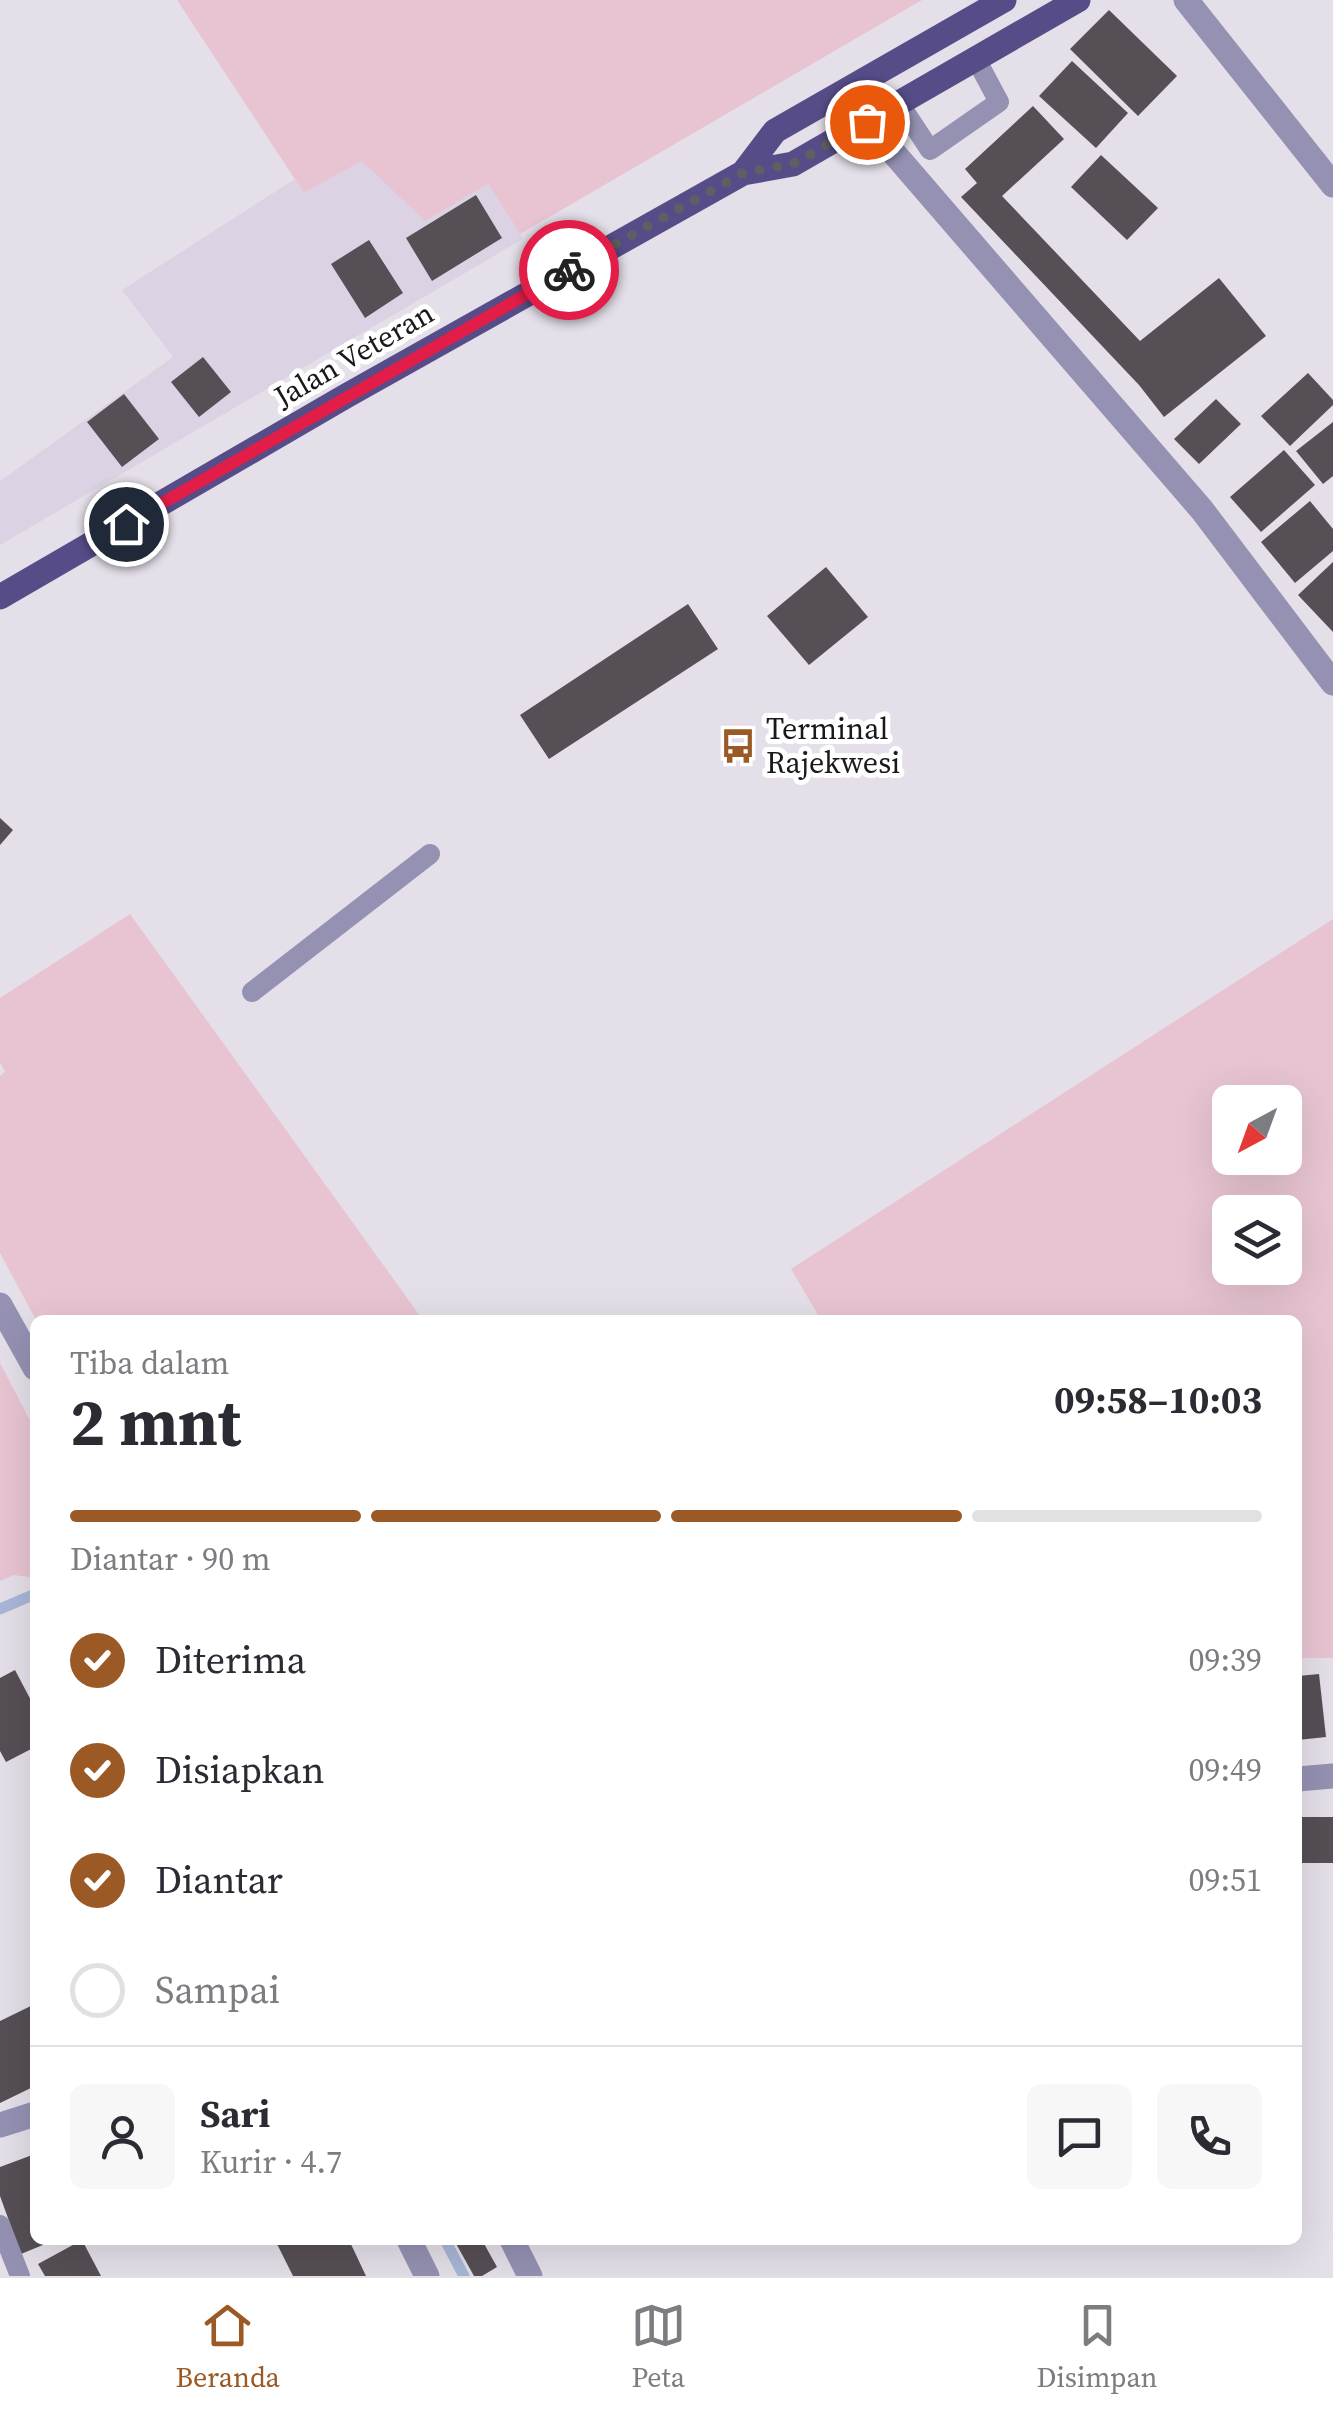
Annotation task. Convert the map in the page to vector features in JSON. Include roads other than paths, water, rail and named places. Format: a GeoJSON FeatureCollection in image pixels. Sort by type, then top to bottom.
{"type":"FeatureCollection","features":[{"type":"Feature","properties":{"kind":"main road","name":"Jalan Veteran"},"geometry":{"type":"LineString","coordinates":[[743,173],[775,132],[1004,0]]}},
{"type":"Feature","properties":{"kind":"main road","name":"Jalan Veteran"},"geometry":{"type":"LineString","coordinates":[[0,598],[346,396],[743,173],[793,164],[1078,0]]}},
{"type":"Feature","properties":{"kind":"street"},"geometry":{"type":"LineString","coordinates":[[1186,0],[1333,185]]}},
{"type":"Feature","properties":{"kind":"street"},"geometry":{"type":"LineString","coordinates":[[867,122],[1202,510],[1332,680]]}},
{"type":"Feature","properties":{"kind":"street"},"geometry":{"type":"LineString","coordinates":[[0,1306],[30,1359]]}},
{"type":"Feature","properties":{"kind":"street"},"geometry":{"type":"LineString","coordinates":[[1302,1779],[1333,1776]]}},
{"type":"Feature","properties":{"kind":"street"},"geometry":{"type":"LineString","coordinates":[[0,2126],[30,2116]]}},
{"type":"Feature","properties":{"kind":"street"},"geometry":{"type":"LineString","coordinates":[[412,2245],[427,2276]]}},
{"type":"Feature","properties":{"kind":"street"},"geometry":{"type":"LineString","coordinates":[[514,2245],[530,2276]]}},
{"type":"Feature","properties":{"kind":"lane"},"geometry":{"type":"LineString","coordinates":[[899,103],[930,150],[999,102],[976,59]]}},
{"type":"Feature","properties":{"kind":"lane"},"geometry":{"type":"LineString","coordinates":[[252,992],[430,854]]}},
{"type":"Feature","properties":{"kind":"lane"},"geometry":{"type":"LineString","coordinates":[[0,2226],[20,2276]]}},
{"type":"Feature","properties":{"kind":"waterway"},"geometry":{"type":"LineString","coordinates":[[0,1609],[30,1596]]}},
{"type":"Feature","properties":{"kind":"waterway"},"geometry":{"type":"LineString","coordinates":[[448,2245],[464,2276]]}},
{"type":"Feature","properties":{"kind":"place","name":"Terminal Rajekwesi"},"geometry":{"type":"Point","coordinates":[738,746]}}]}
